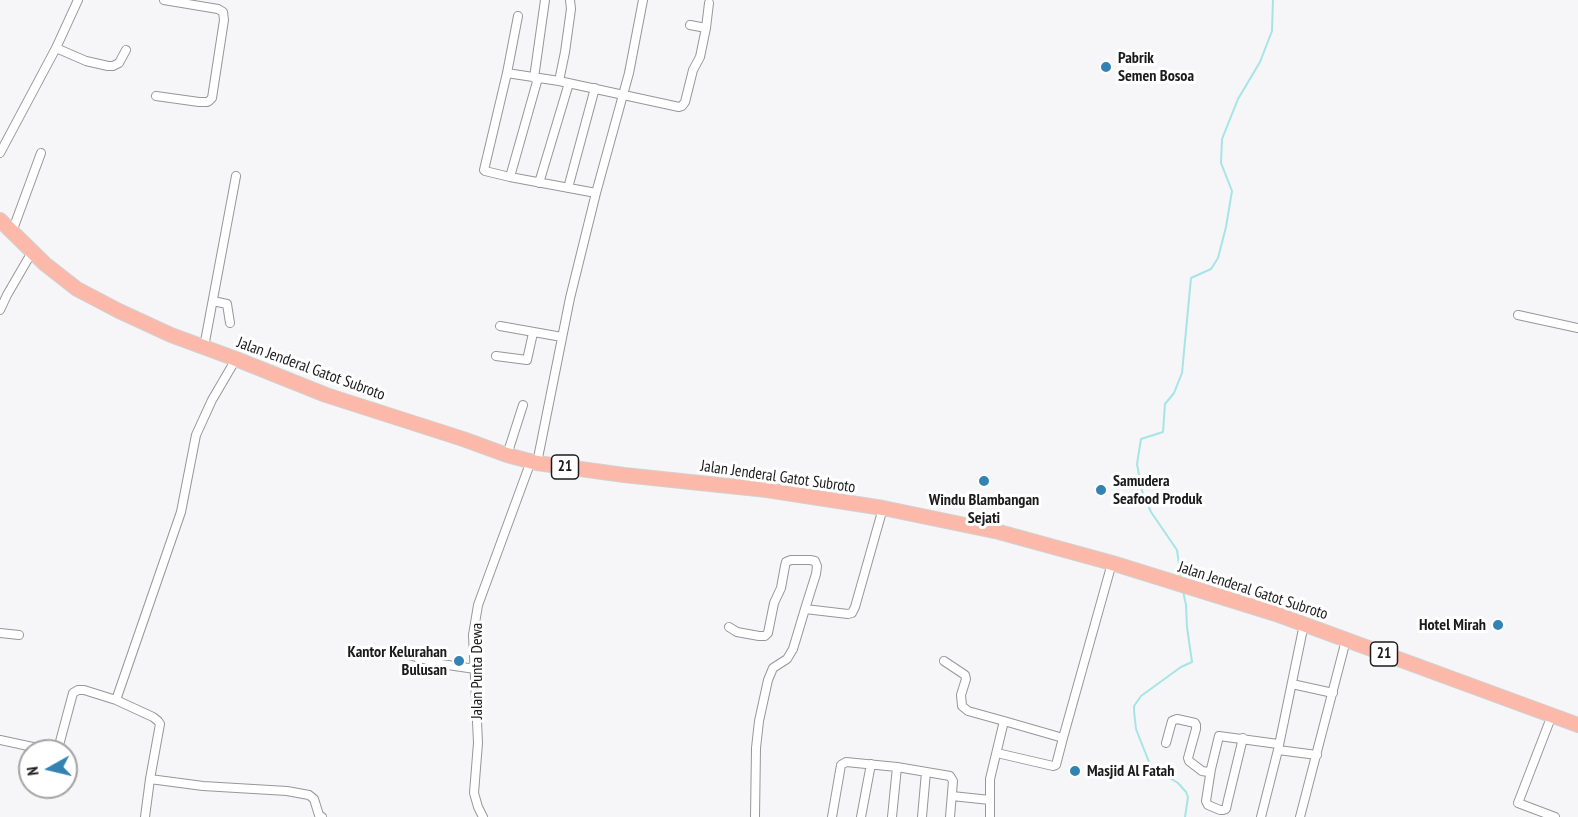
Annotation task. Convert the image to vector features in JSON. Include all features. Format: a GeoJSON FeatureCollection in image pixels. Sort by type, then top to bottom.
{"type":"FeatureCollection","features":[{"type":"Feature","properties":{"kind":"highway","name":"Jalan Jenderal Gatot Subroto"},"geometry":{"type":"LineString","coordinates":[[0,220],[32,252],[77,289],[171,335],[326,395],[507,455],[534,462],[624,475],[766,490],[883,508],[999,532],[1112,563],[1304,624],[1578,725]]}},
{"type":"Feature","properties":{"kind":"street"},"geometry":{"type":"LineString","coordinates":[[0,153],[56,48],[78,0]]}},
{"type":"Feature","properties":{"kind":"street"},"geometry":{"type":"LineString","coordinates":[[156,96],[199,102],[207,102],[212,98],[224,20],[223,12],[218,9],[164,0]]}},
{"type":"Feature","properties":{"kind":"street"},"geometry":{"type":"LineString","coordinates":[[510,177],[536,78],[545,0]]}},
{"type":"Feature","properties":{"kind":"street"},"geometry":{"type":"LineString","coordinates":[[559,81],[571,9],[570,0]]}},
{"type":"Feature","properties":{"kind":"street","name":"Jalan Punta Dewa"},"geometry":{"type":"LineString","coordinates":[[483,817],[477,807],[474,793],[478,744],[473,635],[478,604],[534,462],[570,298],[629,73],[643,0]]}},
{"type":"Feature","properties":{"kind":"street"},"geometry":{"type":"LineString","coordinates":[[507,73],[682,106],[693,70],[699,61],[709,3]]}},
{"type":"Feature","properties":{"kind":"street"},"geometry":{"type":"LineString","coordinates":[[518,16],[484,167],[485,171],[596,193]]}},
{"type":"Feature","properties":{"kind":"street"},"geometry":{"type":"LineString","coordinates":[[690,25],[706,28]]}},
{"type":"Feature","properties":{"kind":"street"},"geometry":{"type":"LineString","coordinates":[[56,48],[108,66],[119,63],[126,50]]}},
{"type":"Feature","properties":{"kind":"street"},"geometry":{"type":"LineString","coordinates":[[539,183],[569,83]]}},
{"type":"Feature","properties":{"kind":"street"},"geometry":{"type":"LineString","coordinates":[[568,188],[595,88]]}},
{"type":"Feature","properties":{"kind":"street"},"geometry":{"type":"LineString","coordinates":[[12,232],[41,153]]}},
{"type":"Feature","properties":{"kind":"street"},"geometry":{"type":"LineString","coordinates":[[204,347],[236,176]]}},
{"type":"Feature","properties":{"kind":"street"},"geometry":{"type":"LineString","coordinates":[[0,310],[32,252]]}},
{"type":"Feature","properties":{"kind":"street"},"geometry":{"type":"LineString","coordinates":[[213,301],[227,304],[230,322]]}},
{"type":"Feature","properties":{"kind":"street"},"geometry":{"type":"LineString","coordinates":[[1518,315],[1578,328]]}},
{"type":"Feature","properties":{"kind":"street"},"geometry":{"type":"LineString","coordinates":[[500,326],[562,337]]}},
{"type":"Feature","properties":{"kind":"street"},"geometry":{"type":"LineString","coordinates":[[496,356],[527,360],[533,333]]}},
{"type":"Feature","properties":{"kind":"street"},"geometry":{"type":"LineString","coordinates":[[116,700],[181,512],[196,435],[212,400],[236,359]]}},
{"type":"Feature","properties":{"kind":"street"},"geometry":{"type":"LineString","coordinates":[[507,455],[523,405]]}},
{"type":"Feature","properties":{"kind":"street"},"geometry":{"type":"LineString","coordinates":[[805,609],[852,613],[883,508]]}},
{"type":"Feature","properties":{"kind":"street"},"geometry":{"type":"LineString","coordinates":[[729,627],[737,632],[765,636],[768,633],[774,603],[781,588],[786,562],[791,560],[815,561],[816,574],[793,649],[786,659],[773,668],[768,680],[756,748],[755,817]]}},
{"type":"Feature","properties":{"kind":"street"},"geometry":{"type":"LineString","coordinates":[[997,753],[1053,766],[1057,764],[1112,563]]}},
{"type":"Feature","properties":{"kind":"street"},"geometry":{"type":"LineString","coordinates":[[1261,817],[1304,624]]}},
{"type":"Feature","properties":{"kind":"street"},"geometry":{"type":"LineString","coordinates":[[0,633],[19,635]]}},
{"type":"Feature","properties":{"kind":"street"},"geometry":{"type":"LineString","coordinates":[[1300,817],[1346,640]]}},
{"type":"Feature","properties":{"kind":"street"},"geometry":{"type":"LineString","coordinates":[[410,655],[441,664],[475,669]]}},
{"type":"Feature","properties":{"kind":"street"},"geometry":{"type":"LineString","coordinates":[[944,662],[965,675],[966,679],[961,694],[962,706],[968,711],[1063,738]]}},
{"type":"Feature","properties":{"kind":"street"},"geometry":{"type":"LineString","coordinates":[[1292,684],[1333,693]]}},
{"type":"Feature","properties":{"kind":"street"},"geometry":{"type":"LineString","coordinates":[[0,740],[55,750],[60,747],[72,693],[78,690],[116,700],[153,717],[160,724],[145,817]]}},
{"type":"Feature","properties":{"kind":"street"},"geometry":{"type":"LineString","coordinates":[[1552,715],[1518,803],[1555,817]]}},
{"type":"Feature","properties":{"kind":"street"},"geometry":{"type":"LineString","coordinates":[[1166,743],[1172,721],[1177,719],[1195,723],[1196,729],[1189,761],[1202,771],[1208,772],[1211,769]]}},
{"type":"Feature","properties":{"kind":"street"},"geometry":{"type":"LineString","coordinates":[[990,817],[990,779],[1004,721]]}},
{"type":"Feature","properties":{"kind":"street"},"geometry":{"type":"LineString","coordinates":[[1243,738],[1226,809],[1220,810],[1208,805],[1206,801],[1211,769],[1220,736],[1243,738],[1317,755]]}},
{"type":"Feature","properties":{"kind":"street"},"geometry":{"type":"LineString","coordinates":[[832,817],[840,765],[846,762],[897,767],[950,776],[953,781],[950,817]]}},
{"type":"Feature","properties":{"kind":"street"},"geometry":{"type":"LineString","coordinates":[[861,817],[871,764]]}},
{"type":"Feature","properties":{"kind":"street"},"geometry":{"type":"LineString","coordinates":[[892,817],[897,767]]}},
{"type":"Feature","properties":{"kind":"street"},"geometry":{"type":"LineString","coordinates":[[922,817],[926,772]]}},
{"type":"Feature","properties":{"kind":"street"},"geometry":{"type":"LineString","coordinates":[[150,779],[309,795],[314,799],[319,815],[322,817]]}},
{"type":"Feature","properties":{"kind":"street"},"geometry":{"type":"LineString","coordinates":[[952,796],[990,800]]}},
{"type":"Feature","properties":{"kind":"waterway"},"geometry":{"type":"LineString","coordinates":[[1181,579],[1177,550],[1151,512],[1142,491],[1137,464],[1141,439],[1163,432],[1165,404],[1174,393],[1182,373],[1191,278],[1211,269],[1218,258],[1232,191],[1221,163],[1222,139],[1238,99],[1260,62],[1272,31],[1273,0]]}},
{"type":"Feature","properties":{"kind":"waterway"},"geometry":{"type":"LineString","coordinates":[[1183,591],[1192,662],[1181,667],[1141,696],[1134,706],[1134,711],[1136,729],[1149,762],[1157,773],[1178,783],[1186,792],[1188,797],[1185,817]]}},
{"type":"Feature","properties":{"kind":"place","name":"Pabrik Semen Bosoa"},"geometry":{"type":"Point","coordinates":[1106,67]}},
{"type":"Feature","properties":{"kind":"place","name":"Windu Blambangan Sejati"},"geometry":{"type":"Point","coordinates":[984,481]}},
{"type":"Feature","properties":{"kind":"place","name":"Samudera Seafood Produk"},"geometry":{"type":"Point","coordinates":[1101,490]}},
{"type":"Feature","properties":{"kind":"place","name":"Hotel Mirah"},"geometry":{"type":"Point","coordinates":[1498,625]}},
{"type":"Feature","properties":{"kind":"place","name":"Kantor Kelurahan Bulusan"},"geometry":{"type":"Point","coordinates":[459,661]}},
{"type":"Feature","properties":{"kind":"place","name":"Masjid Al Fatah"},"geometry":{"type":"Point","coordinates":[1075,771]}}]}
